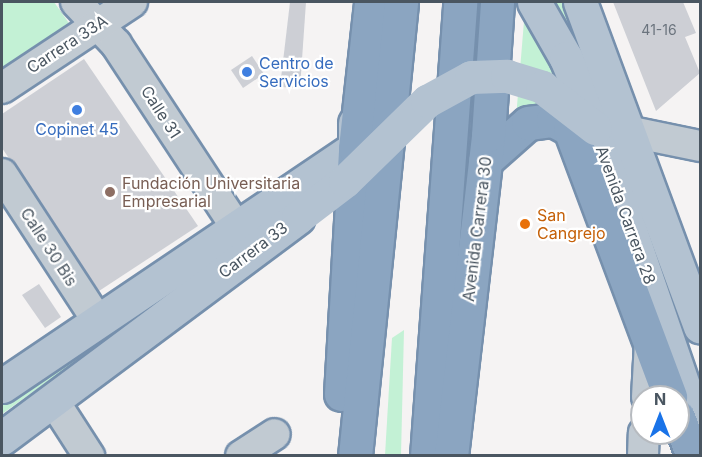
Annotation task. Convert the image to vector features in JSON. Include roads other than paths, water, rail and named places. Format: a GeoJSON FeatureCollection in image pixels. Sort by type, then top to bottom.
{"type":"FeatureCollection","features":[{"type":"Feature","properties":{"kind":"highway"},"geometry":{"type":"LineString","coordinates":[[337,456],[355,148],[371,2]]}},
{"type":"Feature","properties":{"kind":"highway"},"geometry":{"type":"LineString","coordinates":[[355,456],[401,2]]}},
{"type":"Feature","properties":{"kind":"highway","name":"Avenida Carrera 30"},"geometry":{"type":"LineString","coordinates":[[427,456],[460,2]]}},
{"type":"Feature","properties":{"kind":"highway","name":"Avenida Carrera 30"},"geometry":{"type":"LineString","coordinates":[[451,456],[485,161],[497,2]]}},
{"type":"Feature","properties":{"kind":"highway"},"geometry":{"type":"LineString","coordinates":[[485,161],[528,123],[553,120],[570,129],[666,385]]}},
{"type":"Feature","properties":{"kind":"highway"},"geometry":{"type":"LineString","coordinates":[[435,456],[465,334]]}},
{"type":"Feature","properties":{"kind":"main road"},"geometry":{"type":"LineString","coordinates":[[355,148],[356,2]]}},
{"type":"Feature","properties":{"kind":"main road","name":"Avenida Carrera 28"},"geometry":{"type":"LineString","coordinates":[[534,2],[566,58],[595,128],[700,435]]}},
{"type":"Feature","properties":{"kind":"main road","name":"Avenida Carrera 28"},"geometry":{"type":"LineString","coordinates":[[579,2],[700,326]]}},
{"type":"Feature","properties":{"kind":"main road","name":"Carrera 33"},"geometry":{"type":"LineString","coordinates":[[2,438],[345,181],[427,102],[471,76],[507,76],[542,87],[595,128]]}},
{"type":"Feature","properties":{"kind":"main road","name":"Carrera 33"},"geometry":{"type":"LineString","coordinates":[[2,386],[355,148]]}},
{"type":"Feature","properties":{"kind":"street","name":"Calle 31"},"geometry":{"type":"LineString","coordinates":[[76,2],[116,44],[237,228]]}},
{"type":"Feature","properties":{"kind":"street","name":"Carrera 33A"},"geometry":{"type":"LineString","coordinates":[[2,88],[132,2]]}},
{"type":"Feature","properties":{"kind":"street"},"geometry":{"type":"LineString","coordinates":[[627,131],[700,146]]}},
{"type":"Feature","properties":{"kind":"street","name":"Calle 30 Bis"},"geometry":{"type":"LineString","coordinates":[[2,174],[98,321]]}},
{"type":"Feature","properties":{"kind":"street"},"geometry":{"type":"LineString","coordinates":[[648,385],[650,342]]}},
{"type":"Feature","properties":{"kind":"street"},"geometry":{"type":"LineString","coordinates":[[60,411],[89,456]]}},
{"type":"Feature","properties":{"kind":"street"},"geometry":{"type":"LineString","coordinates":[[241,456],[275,434]]}},
{"type":"Feature","properties":{"kind":"place","name":"Centro de Servicios"},"geometry":{"type":"Point","coordinates":[247,72]}},
{"type":"Feature","properties":{"kind":"place","name":"Copinet 45"},"geometry":{"type":"Point","coordinates":[77,110]}},
{"type":"Feature","properties":{"kind":"place","name":"Fundación Universitaria Empresarial"},"geometry":{"type":"Point","coordinates":[110,192]}},
{"type":"Feature","properties":{"kind":"place","name":"San Cangrejo"},"geometry":{"type":"Point","coordinates":[525,224]}}]}
